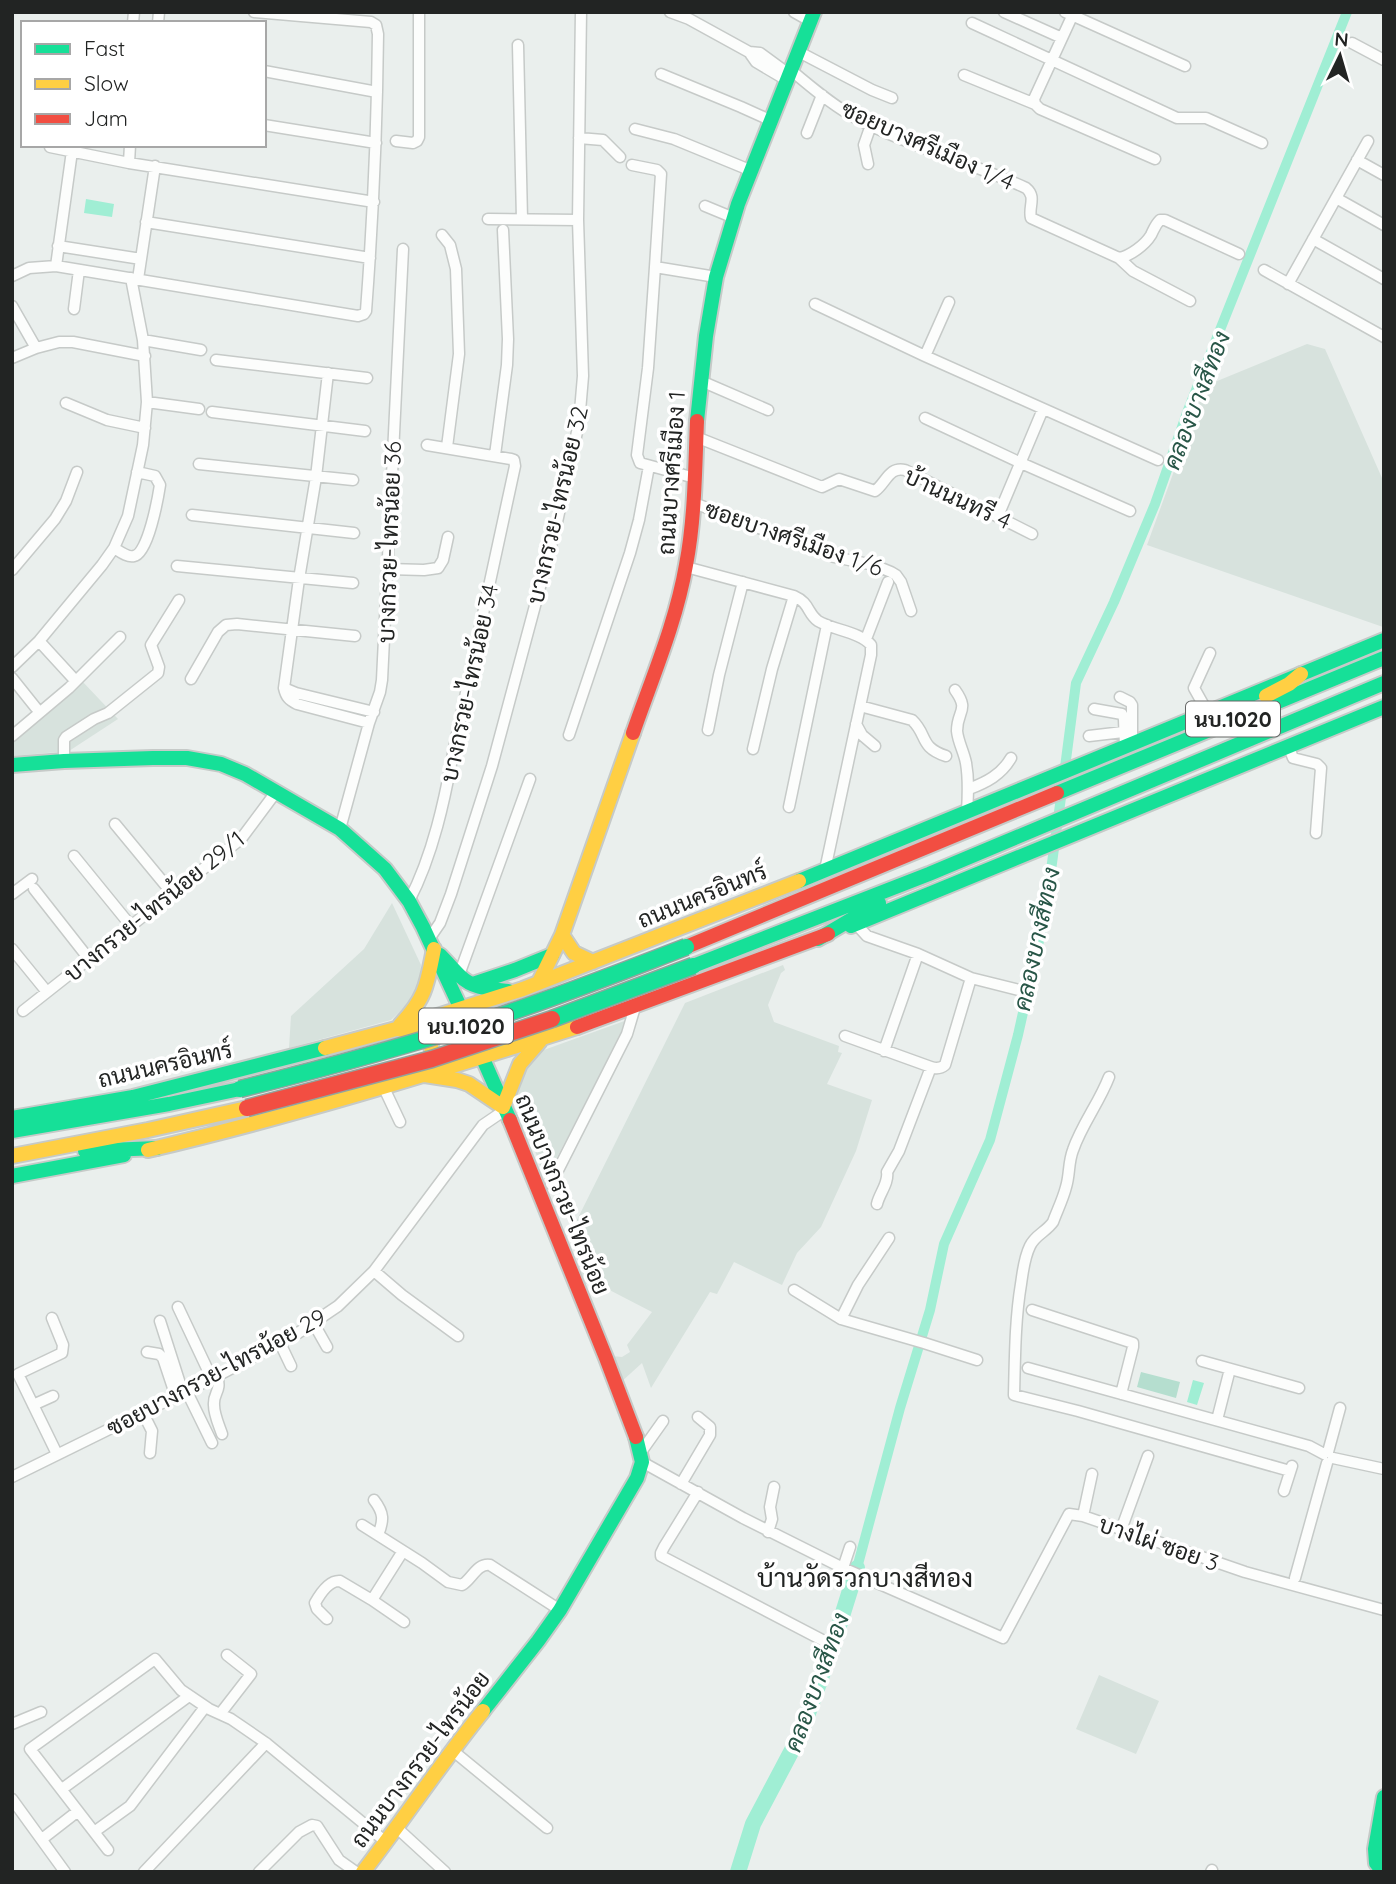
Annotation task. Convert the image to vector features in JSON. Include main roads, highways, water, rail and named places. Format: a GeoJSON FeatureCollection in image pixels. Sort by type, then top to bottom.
{"type":"FeatureCollection","features":[{"type":"Feature","properties":{"kind":"main road","name":"ถนนบางศรีเมือง 1"},"geometry":{"type":"LineString","coordinates":[[539,982],[562,935],[675,614],[687,567],[694,503],[701,381],[716,277],[734,218],[813,15]]}},
{"type":"Feature","properties":{"kind":"main road","name":"ถนนนครอินทร์"},"geometry":{"type":"LineString","coordinates":[[12,1118],[133,1097],[246,1069],[396,1029],[519,990],[825,870],[1047,779],[1127,741],[1208,713],[1384,640]]}},
{"type":"Feature","properties":{"kind":"main road","name":"ถนนนครอินทร์"},"geometry":{"type":"LineString","coordinates":[[12,1132],[240,1089],[341,1063],[516,1010],[687,947],[1384,658]]}},
{"type":"Feature","properties":{"kind":"main road"},"geometry":{"type":"LineString","coordinates":[[1229,720],[1301,674]]}},
{"type":"Feature","properties":{"kind":"main road","name":"นบ.1020"},"geometry":{"type":"LineString","coordinates":[[12,1157],[247,1108],[349,1082],[459,1050],[571,1012],[929,874],[1384,683]]}},
{"type":"Feature","properties":{"kind":"main road","name":"นบ.1020"},"geometry":{"type":"LineString","coordinates":[[12,1176],[204,1138],[384,1088],[601,1020],[856,924],[1384,707]]}},
{"type":"Feature","properties":{"kind":"main road","name":"ถนนบางกรวย-ไทรน้อย"},"geometry":{"type":"LineString","coordinates":[[12,765],[153,758],[205,760],[232,768],[340,829],[385,869],[409,901],[482,1057],[606,1358],[641,1457],[637,1478],[560,1610],[452,1750],[363,1872]]}},
{"type":"Feature","properties":{"kind":"main road"},"geometry":{"type":"LineString","coordinates":[[818,939],[867,908],[921,883],[929,874]]}},
{"type":"Feature","properties":{"kind":"main road"},"geometry":{"type":"LineString","coordinates":[[562,935],[574,954],[593,962]]}},
{"type":"Feature","properties":{"kind":"main road"},"geometry":{"type":"LineString","coordinates":[[431,944],[465,980],[488,989],[519,990],[510,1008],[509,1026],[513,1032],[522,1036],[544,1037]]}},
{"type":"Feature","properties":{"kind":"main road"},"geometry":{"type":"LineString","coordinates":[[396,1029],[422,1000],[426,990],[431,944]]}},
{"type":"Feature","properties":{"kind":"main road"},"geometry":{"type":"LineString","coordinates":[[465,980],[515,970],[552,955]]}},
{"type":"Feature","properties":{"kind":"main road"},"geometry":{"type":"LineString","coordinates":[[396,1029],[427,1038],[433,1060],[425,1075],[469,1084],[504,1108],[516,1070],[527,1053],[544,1037]]}},
{"type":"Feature","properties":{"kind":"main road"},"geometry":{"type":"LineString","coordinates":[[43,1127],[133,1097]]}},
{"type":"Feature","properties":{"kind":"main road"},"geometry":{"type":"LineString","coordinates":[[44,1151],[157,1148]]}},
{"type":"Feature","properties":{"kind":"main road"},"geometry":{"type":"LineString","coordinates":[[1383,1872],[1376,1863],[1376,1849],[1384,1797]]}},
{"type":"Feature","properties":{"kind":"waterway","name":"คลองบางสีทอง"},"geometry":{"type":"LineString","coordinates":[[1064,775],[1076,683],[1155,504],[1188,410],[1347,12]]}},
{"type":"Feature","properties":{"kind":"waterway","name":"คลองบางสีทอง"},"geometry":{"type":"LineString","coordinates":[[857,1568],[900,1408],[930,1310],[944,1244],[990,1140],[1018,1035],[1045,914],[1062,790]]}},
{"type":"Feature","properties":{"kind":"waterway","name":"คลองบางสีทอง"},"geometry":{"type":"LineString","coordinates":[[738,1872],[753,1824],[800,1735],[832,1648],[857,1568]]}},
{"type":"Feature","properties":{"kind":"district","name":"บ้านวัดรวกบางสีทอง"},"geometry":{"type":"Point","coordinates":[865,1577]}}]}
